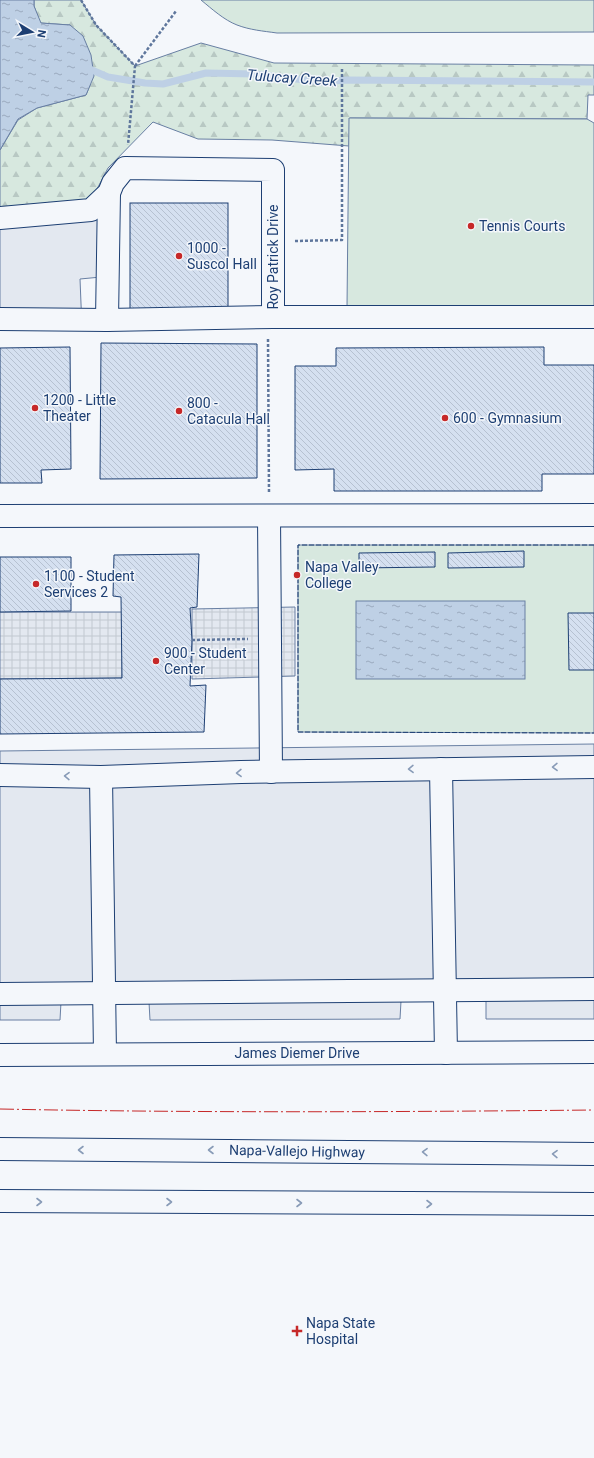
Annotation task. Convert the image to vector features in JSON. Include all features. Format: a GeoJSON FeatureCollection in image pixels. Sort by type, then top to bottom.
{"type":"FeatureCollection","features":[{"type":"Feature","properties":{"kind":"street","name":"Roy Patrick Drive"},"geometry":{"type":"LineString","coordinates":[[125,168],[273,170],[273,317],[594,318]]}},
{"type":"Feature","properties":{"kind":"street"},"geometry":{"type":"LineString","coordinates":[[107,320],[109,193],[113,183],[125,168]]}},
{"type":"Feature","properties":{"kind":"street"},"geometry":{"type":"LineString","coordinates":[[0,218],[91,210],[109,193]]}},
{"type":"Feature","properties":{"kind":"street"},"geometry":{"type":"LineString","coordinates":[[0,319],[107,320],[273,317]]}},
{"type":"Feature","properties":{"kind":"street"},"geometry":{"type":"LineString","coordinates":[[0,516],[594,515]]}},
{"type":"Feature","properties":{"kind":"street"},"geometry":{"type":"LineString","coordinates":[[269,516],[272,772]]}},
{"type":"Feature","properties":{"kind":"street"},"geometry":{"type":"LineString","coordinates":[[0,775],[101,777],[272,772],[594,767]]}},
{"type":"Feature","properties":{"kind":"street"},"geometry":{"type":"LineString","coordinates":[[441,769],[446,1052]]}},
{"type":"Feature","properties":{"kind":"street"},"geometry":{"type":"LineString","coordinates":[[101,777],[105,1054]]}},
{"type":"Feature","properties":{"kind":"street"},"geometry":{"type":"LineString","coordinates":[[0,994],[594,989]]}},
{"type":"Feature","properties":{"kind":"street","name":"James Diemer Drive"},"geometry":{"type":"LineString","coordinates":[[0,1055],[594,1052]]}},
{"type":"Feature","properties":{"kind":"street","name":"Napa-Vallejo Highway"},"geometry":{"type":"LineString","coordinates":[[0,1149],[594,1154]]}},
{"type":"Feature","properties":{"kind":"street"},"geometry":{"type":"LineString","coordinates":[[0,1201],[594,1204]]}},
{"type":"Feature","properties":{"kind":"path"},"geometry":{"type":"LineString","coordinates":[[81,0],[96,25],[135,67]]}},
{"type":"Feature","properties":{"kind":"path"},"geometry":{"type":"LineString","coordinates":[[125,168],[135,67],[176,11]]}},
{"type":"Feature","properties":{"kind":"path"},"geometry":{"type":"LineString","coordinates":[[273,241],[342,240],[342,67]]}},
{"type":"Feature","properties":{"kind":"path"},"geometry":{"type":"LineString","coordinates":[[269,516],[268,339],[273,317]]}},
{"type":"Feature","properties":{"kind":"path"},"geometry":{"type":"LineString","coordinates":[[192,640],[271,639]]}},
{"type":"Feature","properties":{"kind":"green space"},"geometry":{"type":"Polygon","coordinates":[[[34,0],[81,0],[96,25],[135,66],[201,43],[274,63],[594,65],[594,95],[588,95],[587,119],[350,118],[349,146],[272,140],[198,139],[153,122],[108,168],[97,189],[88,199],[55,213],[0,218],[0,150],[18,120],[37,108],[86,95],[90,85],[70,25],[40,23],[34,6],[34,0]]]}},
{"type":"Feature","properties":{"kind":"green space"},"geometry":{"type":"Polygon","coordinates":[[[201,0],[594,0],[594,32],[277,33],[252,29],[232,23],[201,0]]]}},
{"type":"Feature","properties":{"kind":"green space","name":"Tennis Courts"},"geometry":{"type":"Polygon","coordinates":[[[349,118],[587,119],[594,123],[594,306],[347,307],[349,118]]]}},
{"type":"Feature","properties":{"kind":"green space"},"geometry":{"type":"Polygon","coordinates":[[[298,545],[594,545],[594,733],[298,732],[298,545]]]}},
{"type":"Feature","properties":{"kind":"shaded area"},"geometry":{"type":"Polygon","coordinates":[[[100,217],[101,277],[80,279],[82,328],[0,327],[0,222],[100,217]]]}},
{"type":"Feature","properties":{"kind":"shaded area"},"geometry":{"type":"Polygon","coordinates":[[[295,607],[295,676],[192,679],[192,609],[295,607]]]}},
{"type":"Feature","properties":{"kind":"shaded area"},"geometry":{"type":"Polygon","coordinates":[[[0,612],[122,612],[122,678],[0,679],[0,612]]]}},
{"type":"Feature","properties":{"kind":"shaded area"},"geometry":{"type":"Polygon","coordinates":[[[594,744],[594,1019],[486,1019],[486,1001],[401,1001],[400,1019],[150,1020],[149,1002],[61,1002],[60,1020],[0,1020],[0,751],[594,744]]]}},
{"type":"Feature","properties":{"kind":"water"},"geometry":{"type":"Polygon","coordinates":[[[0,0],[34,0],[34,6],[41,23],[70,25],[83,36],[91,55],[94,76],[86,95],[37,108],[18,119],[0,150],[0,0]]]}},
{"type":"Feature","properties":{"kind":"water"},"geometry":{"type":"Polygon","coordinates":[[[356,601],[525,601],[525,679],[356,679],[356,601]]]}},
{"type":"Feature","properties":{"kind":"building","name":"1000 - Suscol Hall"},"geometry":{"type":"Polygon","coordinates":[[[130,203],[228,203],[228,309],[130,309],[130,203]]]}},
{"type":"Feature","properties":{"kind":"building","name":"800 - Catacula Hall"},"geometry":{"type":"Polygon","coordinates":[[[101,343],[257,344],[257,478],[100,479],[101,343]]]}},
{"type":"Feature","properties":{"kind":"building","name":"1200 - Little Theater"},"geometry":{"type":"Polygon","coordinates":[[[70,347],[71,469],[41,470],[42,483],[0,483],[0,348],[70,347]]]}},
{"type":"Feature","properties":{"kind":"building","name":"600 - Gymnasium"},"geometry":{"type":"Polygon","coordinates":[[[544,347],[544,365],[594,365],[594,474],[542,474],[542,491],[334,491],[334,469],[295,470],[295,366],[336,366],[336,348],[544,347]]]}},
{"type":"Feature","properties":{"kind":"building"},"geometry":{"type":"Polygon","coordinates":[[[524,551],[524,567],[448,568],[448,553],[524,551]]]}},
{"type":"Feature","properties":{"kind":"building"},"geometry":{"type":"Polygon","coordinates":[[[435,552],[435,567],[359,568],[359,553],[435,552]]]}},
{"type":"Feature","properties":{"kind":"building","name":"900 - Student Center"},"geometry":{"type":"Polygon","coordinates":[[[199,554],[197,607],[190,608],[192,640],[190,686],[206,685],[204,732],[0,734],[0,679],[122,678],[121,597],[113,596],[114,555],[199,554]]]}},
{"type":"Feature","properties":{"kind":"building","name":"1100 - Student Services 2"},"geometry":{"type":"Polygon","coordinates":[[[0,557],[71,557],[71,611],[0,612],[0,557]]]}},
{"type":"Feature","properties":{"kind":"building"},"geometry":{"type":"Polygon","coordinates":[[[568,613],[594,613],[594,670],[569,670],[568,613]]]}},
{"type":"Feature","properties":{"kind":"waterway","name":"Tulucay Creek"},"geometry":{"type":"LineString","coordinates":[[85,67],[108,77],[145,83],[163,84],[206,73],[255,74],[321,82],[347,80],[594,82]]}},
{"type":"Feature","properties":{"kind":"fence"},"geometry":{"type":"LineString","coordinates":[[594,545],[298,545],[298,732],[594,733]]}},
{"type":"Feature","properties":{"kind":"power"},"geometry":{"type":"LineString","coordinates":[[0,1109],[297,1112],[594,1110]]}},
{"type":"Feature","properties":{"kind":"place","name":"Tennis Courts"},"geometry":{"type":"Point","coordinates":[471,226]}},
{"type":"Feature","properties":{"kind":"place","name":"1000 - Suscol Hall"},"geometry":{"type":"Point","coordinates":[179,256]}},
{"type":"Feature","properties":{"kind":"place","name":"1200 - Little Theater"},"geometry":{"type":"Point","coordinates":[35,408]}},
{"type":"Feature","properties":{"kind":"place","name":"800 - Catacula Hall"},"geometry":{"type":"Point","coordinates":[179,411]}},
{"type":"Feature","properties":{"kind":"place","name":"600 - Gymnasium"},"geometry":{"type":"Point","coordinates":[445,418]}},
{"type":"Feature","properties":{"kind":"place","name":"Napa Valley College"},"geometry":{"type":"Point","coordinates":[297,575]}},
{"type":"Feature","properties":{"kind":"place","name":"1100 - Student Services 2"},"geometry":{"type":"Point","coordinates":[36,584]}},
{"type":"Feature","properties":{"kind":"place","name":"900 - Student Center"},"geometry":{"type":"Point","coordinates":[156,661]}},
{"type":"Feature","properties":{"kind":"place","name":"Napa State Hospital"},"geometry":{"type":"Point","coordinates":[297,1331]}}]}
